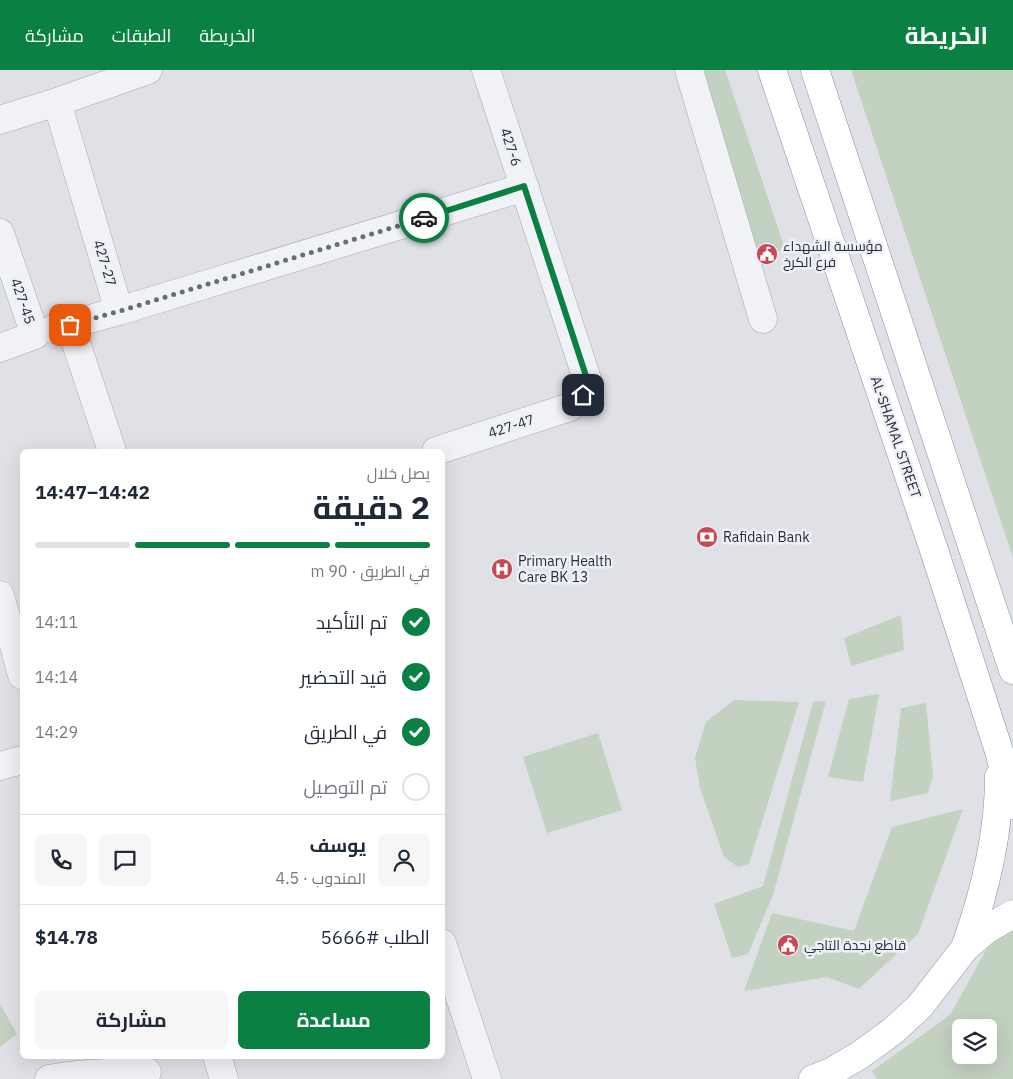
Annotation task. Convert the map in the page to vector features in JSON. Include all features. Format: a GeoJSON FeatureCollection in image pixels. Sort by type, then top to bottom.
{"type":"FeatureCollection","features":[{"type":"Feature","properties":{"kind":"main road","name":"AL-SHAMAL STREET"},"geometry":{"type":"LineString","coordinates":[[772,70],[932,544],[999,751],[1013,805]]}},
{"type":"Feature","properties":{"kind":"main road"},"geometry":{"type":"LineString","coordinates":[[814,70],[1013,670]]}},
{"type":"Feature","properties":{"kind":"main road"},"geometry":{"type":"LineString","coordinates":[[965,948],[983,894],[994,839],[999,791],[999,751]]}},
{"type":"Feature","properties":{"kind":"main road"},"geometry":{"type":"LineString","coordinates":[[813,1079],[831,1072],[860,1055],[893,1032],[920,1006],[965,948],[987,929],[1013,914]]}},
{"type":"Feature","properties":{"kind":"street"},"geometry":{"type":"LineString","coordinates":[[0,120],[148,70]]}},
{"type":"Feature","properties":{"kind":"street","name":"427-6"},"geometry":{"type":"LineString","coordinates":[[486,70],[587,379],[583,395]]}},
{"type":"Feature","properties":{"kind":"street"},"geometry":{"type":"LineString","coordinates":[[689,70],[763,319]]}},
{"type":"Feature","properties":{"kind":"street","name":"427-27"},"geometry":{"type":"LineString","coordinates":[[57,102],[120,311]]}},
{"type":"Feature","properties":{"kind":"street"},"geometry":{"type":"LineString","coordinates":[[35,335],[120,311],[524,186]]}},
{"type":"Feature","properties":{"kind":"street","name":"427-45"},"geometry":{"type":"LineString","coordinates":[[0,233],[35,335],[0,348]]}},
{"type":"Feature","properties":{"kind":"street"},"geometry":{"type":"LineString","coordinates":[[70,325],[111,449]]}},
{"type":"Feature","properties":{"kind":"street","name":"427-47"},"geometry":{"type":"LineString","coordinates":[[442,449],[570,407],[583,395]]}},
{"type":"Feature","properties":{"kind":"street"},"geometry":{"type":"LineString","coordinates":[[20,588],[0,595],[20,668]]}},
{"type":"Feature","properties":{"kind":"street"},"geometry":{"type":"LineString","coordinates":[[0,766],[20,761]]}},
{"type":"Feature","properties":{"kind":"street"},"geometry":{"type":"LineString","coordinates":[[445,952],[487,1079]]}},
{"type":"Feature","properties":{"kind":"street"},"geometry":{"type":"LineString","coordinates":[[218,1059],[224,1079]]}},
{"type":"Feature","properties":{"kind":"street"},"geometry":{"type":"LineString","coordinates":[[49,1079],[146,1069]]}},
{"type":"Feature","properties":{"kind":"green space"},"geometry":{"type":"Polygon","coordinates":[[[688,70],[725,70],[785,249],[752,260],[688,70]]]}},
{"type":"Feature","properties":{"kind":"green space"},"geometry":{"type":"Polygon","coordinates":[[[851,70],[1013,70],[1013,558],[851,70]]]}},
{"type":"Feature","properties":{"kind":"green space"},"geometry":{"type":"Polygon","coordinates":[[[901,615],[904,650],[851,666],[844,638],[901,615]]]}},
{"type":"Feature","properties":{"kind":"green space"},"geometry":{"type":"Polygon","coordinates":[[[879,694],[863,782],[828,777],[849,699],[879,694]]]}},
{"type":"Feature","properties":{"kind":"green space"},"geometry":{"type":"Polygon","coordinates":[[[734,700],[799,702],[749,864],[738,867],[724,857],[700,788],[695,758],[706,722],[734,700]]]}},
{"type":"Feature","properties":{"kind":"green space"},"geometry":{"type":"Polygon","coordinates":[[[826,701],[773,895],[748,954],[732,958],[714,904],[763,886],[813,702],[826,701]]]}},
{"type":"Feature","properties":{"kind":"green space"},"geometry":{"type":"Polygon","coordinates":[[[926,703],[933,776],[928,793],[890,801],[901,708],[926,703]]]}},
{"type":"Feature","properties":{"kind":"green space"},"geometry":{"type":"Polygon","coordinates":[[[598,733],[622,810],[547,833],[523,757],[598,733]]]}},
{"type":"Feature","properties":{"kind":"green space"},"geometry":{"type":"Polygon","coordinates":[[[963,809],[918,934],[859,989],[827,977],[744,991],[772,913],[854,931],[892,827],[963,809]]]}},
{"type":"Feature","properties":{"kind":"green space"},"geometry":{"type":"Polygon","coordinates":[[[1013,926],[1013,1079],[877,1079],[872,1071],[950,1015],[986,950],[1013,926]]]}},
{"type":"Feature","properties":{"kind":"green space"},"geometry":{"type":"Polygon","coordinates":[[[0,1004],[17,1034],[0,1047],[0,1004]]]}},
{"type":"Feature","properties":{"kind":"way so far"},"geometry":{"type":"LineString","coordinates":[[70,325],[424,218]]}},
{"type":"Feature","properties":{"kind":"place","name":"مؤسسة الشهداء فرع الكرخ"},"geometry":{"type":"Point","coordinates":[767,254]}},
{"type":"Feature","properties":{"kind":"place","name":"Rafidain Bank"},"geometry":{"type":"Point","coordinates":[707,537]}},
{"type":"Feature","properties":{"kind":"place","name":"Primary Health Care BK 13"},"geometry":{"type":"Point","coordinates":[502,569]}},
{"type":"Feature","properties":{"kind":"place","name":"قاطع نجدة التاجي"},"geometry":{"type":"Point","coordinates":[788,945]}},
{"type":"Feature","properties":{"kind":"route"},"geometry":{"type":"LineString","coordinates":[[424,218],[524,186],[587,379],[583,395]]}}]}
